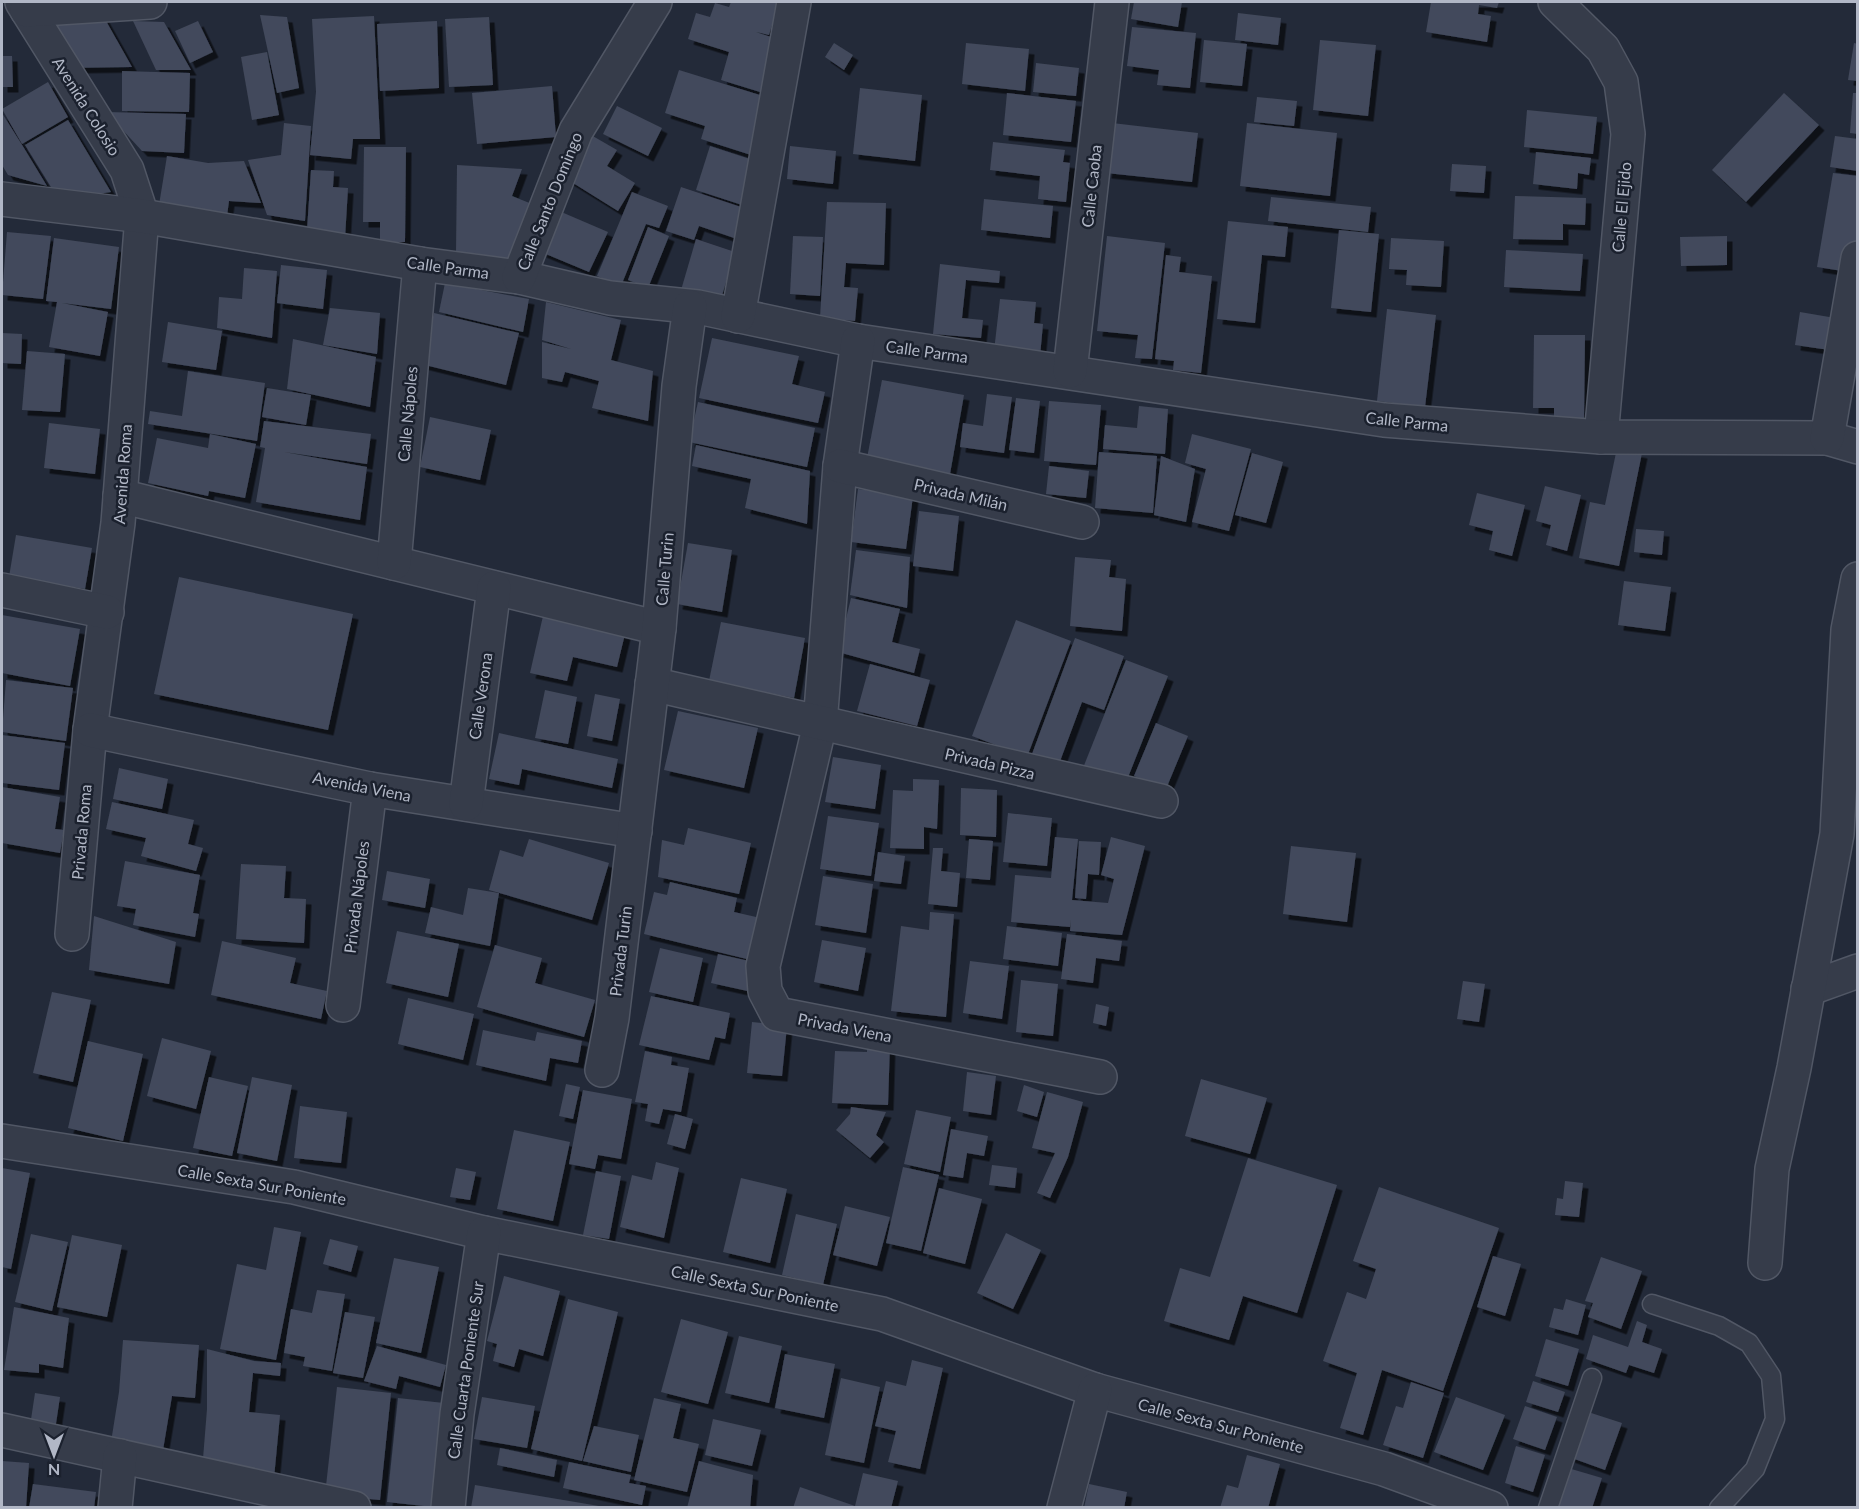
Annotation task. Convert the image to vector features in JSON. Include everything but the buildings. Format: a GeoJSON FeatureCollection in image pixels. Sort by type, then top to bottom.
{"type":"FeatureCollection","features":[{"type":"Feature","properties":{"kind":"street"},"geometry":{"type":"LineString","coordinates":[[25,6],[150,2]]}},
{"type":"Feature","properties":{"kind":"street","name":"Calle Santo Domingo"},"geometry":{"type":"LineString","coordinates":[[519,277],[576,131],[655,2]]}},
{"type":"Feature","properties":{"kind":"street"},"geometry":{"type":"LineString","coordinates":[[738,316],[794,2]]}},
{"type":"Feature","properties":{"kind":"street","name":"Calle Caoba"},"geometry":{"type":"LineString","coordinates":[[1070,372],[1112,2]]}},
{"type":"Feature","properties":{"kind":"street","name":"Calle El Ejido"},"geometry":{"type":"LineString","coordinates":[[1555,2],[1603,49],[1621,82],[1628,134],[1600,437]]}},
{"type":"Feature","properties":{"kind":"street","name":"Avenida Colosio"},"geometry":{"type":"LineString","coordinates":[[25,6],[127,170],[142,216]]}},
{"type":"Feature","properties":{"kind":"street","name":"Calle Parma"},"geometry":{"type":"LineString","coordinates":[[2,199],[142,216],[420,264],[519,277],[610,298],[690,307],[858,341],[1384,420],[1600,437],[1842,442]]}},
{"type":"Feature","properties":{"kind":"street","name":"Avenida Roma"},"geometry":{"type":"LineString","coordinates":[[90,730],[107,612],[120,496],[142,216]]}},
{"type":"Feature","properties":{"kind":"street"},"geometry":{"type":"LineString","coordinates":[[1842,442],[1857,258]]}},
{"type":"Feature","properties":{"kind":"street","name":"Calle Nápoles"},"geometry":{"type":"LineString","coordinates":[[394,563],[420,264]]}},
{"type":"Feature","properties":{"kind":"street","name":"Calle Turin"},"geometry":{"type":"LineString","coordinates":[[635,831],[659,628],[679,386],[690,307]]}},
{"type":"Feature","properties":{"kind":"street"},"geometry":{"type":"LineString","coordinates":[[820,724],[840,466],[858,341]]}},
{"type":"Feature","properties":{"kind":"street","name":"Privada Milán"},"geometry":{"type":"LineString","coordinates":[[840,466],[1082,522]]}},
{"type":"Feature","properties":{"kind":"street"},"geometry":{"type":"LineString","coordinates":[[120,496],[659,628]]}},
{"type":"Feature","properties":{"kind":"street"},"geometry":{"type":"LineString","coordinates":[[1765,1263],[1772,1168],[1837,834],[1848,630],[1857,579]]}},
{"type":"Feature","properties":{"kind":"street","name":"Calle Verona"},"geometry":{"type":"LineString","coordinates":[[466,804],[494,588]]}},
{"type":"Feature","properties":{"kind":"street"},"geometry":{"type":"LineString","coordinates":[[2,590],[107,612]]}},
{"type":"Feature","properties":{"kind":"street","name":"Privada Pizza"},"geometry":{"type":"LineString","coordinates":[[652,684],[1161,801]]}},
{"type":"Feature","properties":{"kind":"street","name":"Privada Viena"},"geometry":{"type":"LineString","coordinates":[[820,724],[763,966],[765,991],[777,1014],[1101,1077]]}},
{"type":"Feature","properties":{"kind":"street","name":"Avenida Viena"},"geometry":{"type":"LineString","coordinates":[[90,730],[370,789],[635,831]]}},
{"type":"Feature","properties":{"kind":"street","name":"Privada Roma"},"geometry":{"type":"LineString","coordinates":[[72,934],[90,730]]}},
{"type":"Feature","properties":{"kind":"street","name":"Privada Nápoles"},"geometry":{"type":"LineString","coordinates":[[343,1005],[370,789]]}},
{"type":"Feature","properties":{"kind":"street","name":"Privada Turin"},"geometry":{"type":"LineString","coordinates":[[602,1070],[612,1018],[635,831]]}},
{"type":"Feature","properties":{"kind":"street"},"geometry":{"type":"LineString","coordinates":[[1808,989],[1857,971]]}},
{"type":"Feature","properties":{"kind":"street","name":"Calle Sexta Sur Poniente"},"geometry":{"type":"LineString","coordinates":[[2,1141],[294,1187],[484,1233],[882,1314],[1095,1390],[1384,1469],[1491,1508]]}},
{"type":"Feature","properties":{"kind":"street","name":"Calle Cuarta Poniente Sur"},"geometry":{"type":"LineString","coordinates":[[448,1508],[457,1414],[484,1233]]}},
{"type":"Feature","properties":{"kind":"street"},"geometry":{"type":"LineString","coordinates":[[1064,1508],[1095,1390]]}},
{"type":"Feature","properties":{"kind":"street"},"geometry":{"type":"LineString","coordinates":[[2,1430],[354,1508]]}},
{"type":"Feature","properties":{"kind":"street"},"geometry":{"type":"LineString","coordinates":[[115,1508],[120,1456]]}},
{"type":"Feature","properties":{"kind":"lane"},"geometry":{"type":"LineString","coordinates":[[1652,1304],[1719,1326],[1749,1343],[1771,1376],[1775,1419],[1755,1469],[1719,1508]]}},
{"type":"Feature","properties":{"kind":"lane"},"geometry":{"type":"LineString","coordinates":[[1548,1508],[1592,1378]]}}]}
